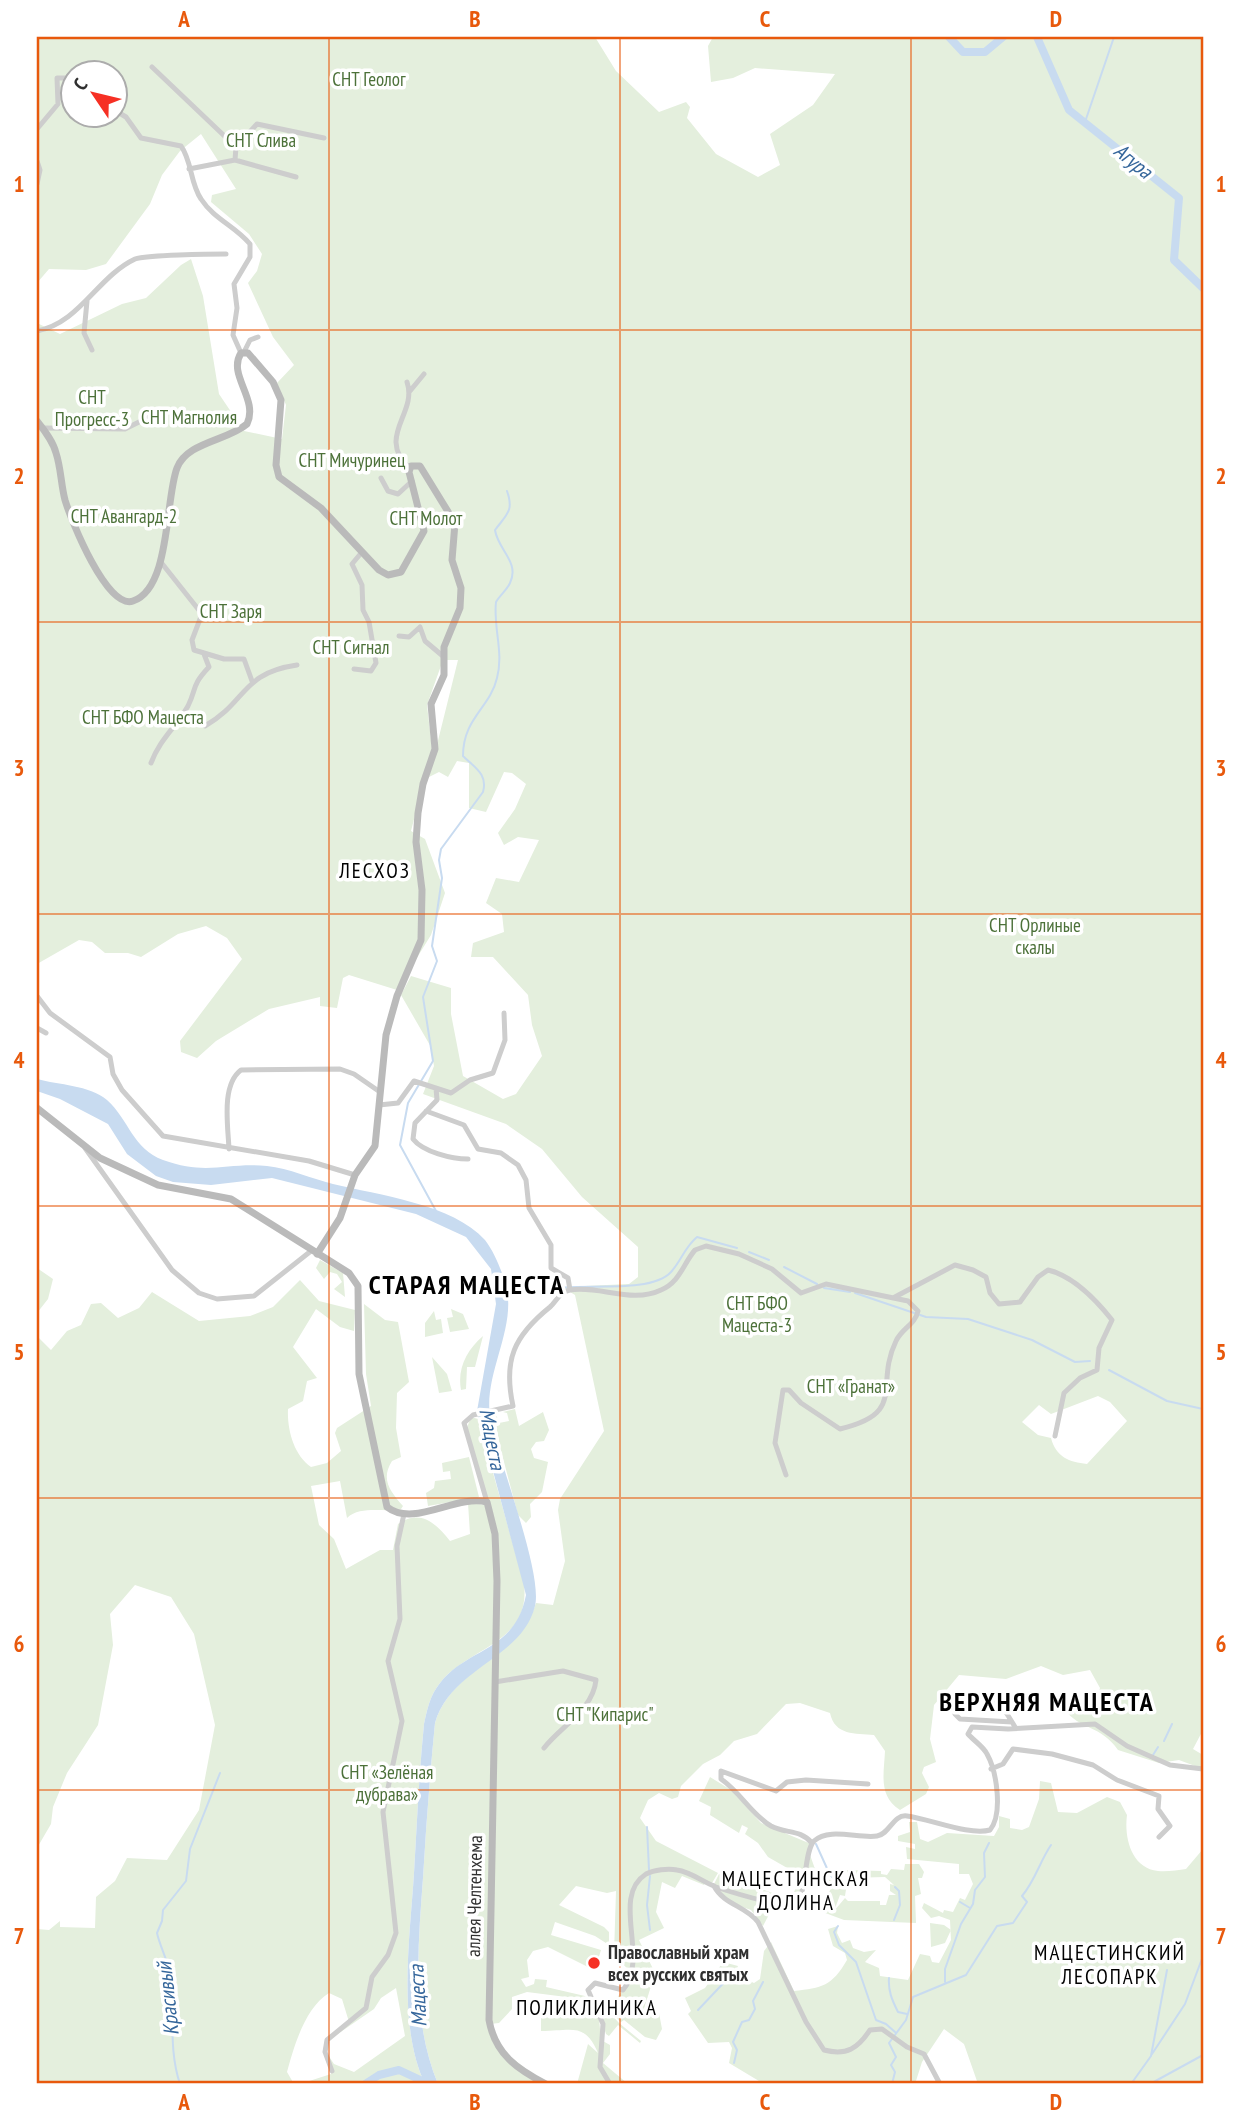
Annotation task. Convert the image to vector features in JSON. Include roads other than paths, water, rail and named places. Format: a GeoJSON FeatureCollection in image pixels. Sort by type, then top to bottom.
{"type":"FeatureCollection","features":[{"type":"Feature","properties":{"kind":"street"},"geometry":{"type":"LineString","coordinates":[[152,66],[236,147]]}},
{"type":"Feature","properties":{"kind":"street"},"geometry":{"type":"LineString","coordinates":[[37,129],[58,104],[57,78],[60,78]]}},
{"type":"Feature","properties":{"kind":"street"},"geometry":{"type":"LineString","coordinates":[[130,123],[141,138],[181,146],[202,201],[218,219],[240,233],[251,248],[250,257],[234,284],[237,308],[233,335],[243,353],[251,355],[273,382],[281,400],[277,472],[281,480],[320,508],[383,573],[394,575],[406,567],[425,525],[410,469],[400,460],[395,441],[410,391],[424,374]]}},
{"type":"Feature","properties":{"kind":"street"},"geometry":{"type":"LineString","coordinates":[[235,160],[236,147],[257,124],[324,138]]}},
{"type":"Feature","properties":{"kind":"street"},"geometry":{"type":"LineString","coordinates":[[189,169],[235,160],[296,177]]}},
{"type":"Feature","properties":{"kind":"street"},"geometry":{"type":"LineString","coordinates":[[37,161],[40,170],[37,184]]}},
{"type":"Feature","properties":{"kind":"street"},"geometry":{"type":"LineString","coordinates":[[37,331],[55,327],[114,272],[136,259],[226,254]]}},
{"type":"Feature","properties":{"kind":"street"},"geometry":{"type":"LineString","coordinates":[[87,300],[83,333],[92,350]]}},
{"type":"Feature","properties":{"kind":"street"},"geometry":{"type":"LineString","coordinates":[[37,421],[56,451],[65,501],[95,570],[113,594],[125,602],[139,597],[150,583],[160,561],[176,472],[183,457],[237,431],[250,418],[250,400],[238,369],[250,340],[258,337]]}},
{"type":"Feature","properties":{"kind":"street"},"geometry":{"type":"LineString","coordinates":[[407,382],[410,391]]}},
{"type":"Feature","properties":{"kind":"street"},"geometry":{"type":"LineString","coordinates":[[43,428],[125,429],[151,416]]}},
{"type":"Feature","properties":{"kind":"street"},"geometry":{"type":"LineString","coordinates":[[37,1108],[61,1124],[85,1148],[185,1285],[217,1299],[254,1296],[314,1252],[344,1208],[355,1175],[374,1146],[382,1058],[391,1016],[421,940],[422,890],[416,842],[423,784],[435,749],[430,709],[444,675],[444,647],[460,608],[461,588],[452,559],[455,523],[420,466],[410,469]]}},
{"type":"Feature","properties":{"kind":"street"},"geometry":{"type":"LineString","coordinates":[[381,478],[388,491],[398,494],[408,488],[412,481]]}},
{"type":"Feature","properties":{"kind":"street"},"geometry":{"type":"LineString","coordinates":[[354,669],[371,671],[376,663],[369,622],[363,610],[362,586],[352,564],[362,552]]}},
{"type":"Feature","properties":{"kind":"street"},"geometry":{"type":"LineString","coordinates":[[160,561],[183,593],[201,609],[201,618],[191,645],[204,654],[224,659],[244,659],[252,681]]}},
{"type":"Feature","properties":{"kind":"street"},"geometry":{"type":"LineString","coordinates":[[399,636],[407,638],[420,627],[425,640],[444,657]]}},
{"type":"Feature","properties":{"kind":"street"},"geometry":{"type":"LineString","coordinates":[[151,763],[165,734],[188,705],[194,684],[209,667],[204,654]]}},
{"type":"Feature","properties":{"kind":"street"},"geometry":{"type":"LineString","coordinates":[[205,726],[226,711],[252,681],[268,670],[296,665]]}},
{"type":"Feature","properties":{"kind":"street"},"geometry":{"type":"LineString","coordinates":[[37,996],[57,1019],[110,1056],[113,1074],[122,1090],[163,1136],[309,1161],[355,1175]]}},
{"type":"Feature","properties":{"kind":"street"},"geometry":{"type":"LineString","coordinates":[[379,1104],[398,1103],[411,1083],[419,1081],[456,1093],[470,1080],[493,1073],[505,1040],[504,1013]]}},
{"type":"Feature","properties":{"kind":"street"},"geometry":{"type":"LineString","coordinates":[[37,1028],[46,1033]]}},
{"type":"Feature","properties":{"kind":"street"},"geometry":{"type":"LineString","coordinates":[[229,1149],[229,1096],[233,1079],[241,1070],[340,1069],[354,1074],[380,1092]]}},
{"type":"Feature","properties":{"kind":"street"},"geometry":{"type":"LineString","coordinates":[[436,1088],[437,1100],[413,1127],[415,1142],[457,1159],[468,1158]]}},
{"type":"Feature","properties":{"kind":"street"},"geometry":{"type":"LineString","coordinates":[[426,1111],[461,1124],[478,1149],[501,1153],[518,1165],[526,1180],[529,1208],[551,1245],[551,1268],[568,1278],[569,1290],[650,1294],[671,1284],[695,1250],[706,1246],[761,1264],[801,1293],[826,1283],[912,1302],[918,1311],[916,1320],[896,1341],[889,1358],[883,1405],[876,1416],[840,1429],[801,1403],[789,1390],[783,1390],[775,1443],[786,1475]]}},
{"type":"Feature","properties":{"kind":"street"},"geometry":{"type":"LineString","coordinates":[[85,1148],[158,1185],[231,1199],[344,1269],[358,1286],[358,1368],[384,1502],[393,1511],[404,1514],[472,1500],[487,1502]]}},
{"type":"Feature","properties":{"kind":"street"},"geometry":{"type":"LineString","coordinates":[[893,1298],[955,1265],[986,1277],[990,1293],[999,1304],[1020,1302],[1038,1277],[1048,1270],[1068,1279],[1091,1297],[1112,1320],[1099,1348],[1097,1370],[1080,1378],[1064,1393],[1055,1436]]}},
{"type":"Feature","properties":{"kind":"street","name":"аллея Челтенхема"},"geometry":{"type":"LineString","coordinates":[[546,2084],[501,2053],[493,2039],[489,2020],[487,1999],[497,1557],[487,1502],[464,1423],[474,1415],[513,1406],[508,1375],[513,1349],[531,1323],[560,1295],[569,1290]]}},
{"type":"Feature","properties":{"kind":"street"},"geometry":{"type":"LineString","coordinates":[[332,2071],[325,2052],[327,2040],[366,2008],[372,1978],[388,1955],[396,1933],[383,1812],[402,1721],[388,1661],[400,1619],[396,1555],[404,1514]]}},
{"type":"Feature","properties":{"kind":"street"},"geometry":{"type":"LineString","coordinates":[[495,1682],[563,1671],[596,1680],[587,1701],[569,1726],[544,1748]]}},
{"type":"Feature","properties":{"kind":"street"},"geometry":{"type":"LineString","coordinates":[[965,1695],[995,1698],[1002,1703],[1013,1725],[960,1719],[955,1714],[958,1700],[965,1695]]}},
{"type":"Feature","properties":{"kind":"street"},"geometry":{"type":"LineString","coordinates":[[812,1843],[821,1838],[843,1834],[876,1836],[902,1816],[941,1822],[973,1831],[990,1830],[994,1825],[998,1796],[988,1755],[968,1732],[972,1727],[1095,1724],[1127,1746],[1170,1765],[1203,1769]]}},
{"type":"Feature","properties":{"kind":"street"},"geometry":{"type":"LineString","coordinates":[[991,1769],[1003,1765],[1013,1749],[1052,1754],[1100,1768],[1116,1780],[1159,1796],[1158,1809],[1170,1826],[1159,1837]]}},
{"type":"Feature","properties":{"kind":"street"},"geometry":{"type":"LineString","coordinates":[[812,1843],[798,1832],[779,1829],[765,1822],[734,1788],[721,1779],[720,1772],[776,1791],[787,1782],[806,1780],[868,1784]]}},
{"type":"Feature","properties":{"kind":"street"},"geometry":{"type":"LineString","coordinates":[[610,2084],[600,2067],[603,2024],[588,1990],[595,1983],[623,1990],[631,1978],[634,1948],[629,1914],[635,1888],[649,1873],[667,1869],[677,1870],[714,1886],[782,1905],[795,1903],[804,1890],[812,1843]]}},
{"type":"Feature","properties":{"kind":"street"},"geometry":{"type":"LineString","coordinates":[[714,1886],[721,1896],[752,1913],[806,2022],[824,2050],[854,2050],[873,2029],[882,2029],[924,2054],[940,2084]]}},
{"type":"Feature","properties":{"kind":"water","name":"Мацеста"},"geometry":{"type":"Polygon","coordinates":[[[37,1079],[83,1088],[100,1095],[114,1108],[145,1149],[178,1165],[205,1168],[253,1165],[275,1167],[435,1209],[471,1228],[485,1240],[500,1269],[507,1292],[508,1310],[489,1403],[491,1422],[533,1569],[535,1606],[528,1624],[516,1639],[456,1689],[443,1704],[435,1723],[419,1930],[418,1982],[424,2034],[438,2084],[425,2084],[416,2061],[408,2008],[408,1952],[424,1724],[431,1698],[440,1683],[451,1671],[489,1647],[512,1628],[526,1595],[477,1411],[496,1304],[491,1269],[466,1237],[416,1214],[272,1178],[211,1185],[173,1182],[156,1176],[127,1154],[108,1124],[60,1099],[37,1091],[37,1079]]]}},
{"type":"Feature","properties":{"kind":"waterway","name":"Агура"},"geometry":{"type":"LineString","coordinates":[[949,37],[963,52],[985,52],[1003,37]]}},
{"type":"Feature","properties":{"kind":"waterway","name":"Агура"},"geometry":{"type":"LineString","coordinates":[[1037,37],[1069,110],[1179,198],[1174,260],[1203,288]]}},
{"type":"Feature","properties":{"kind":"waterway"},"geometry":{"type":"LineString","coordinates":[[1085,122],[1114,37]]}},
{"type":"Feature","properties":{"kind":"waterway"},"geometry":{"type":"LineString","coordinates":[[436,1211],[400,1145],[408,1103],[433,1061],[423,997],[437,961],[432,946],[442,878],[439,860],[441,849],[483,792],[484,786],[482,776],[463,756],[464,743],[467,732],[494,688],[499,668],[496,602],[510,583],[512,569],[495,530],[509,508],[507,491]]}},
{"type":"Feature","properties":{"kind":"waterway"},"geometry":{"type":"LineString","coordinates":[[560,1288],[635,1285],[662,1279],[671,1272],[697,1237],[737,1248]]}},
{"type":"Feature","properties":{"kind":"waterway"},"geometry":{"type":"LineString","coordinates":[[749,1252],[769,1260]]}},
{"type":"Feature","properties":{"kind":"waterway"},"geometry":{"type":"LineString","coordinates":[[784,1267],[817,1284]]}},
{"type":"Feature","properties":{"kind":"waterway"},"geometry":{"type":"LineString","coordinates":[[824,1288],[850,1292]]}},
{"type":"Feature","properties":{"kind":"waterway"},"geometry":{"type":"LineString","coordinates":[[855,1293],[926,1317],[968,1319],[1032,1340],[1075,1362],[1090,1361]]}},
{"type":"Feature","properties":{"kind":"waterway"},"geometry":{"type":"LineString","coordinates":[[1109,1370],[1167,1401],[1203,1409]]}},
{"type":"Feature","properties":{"kind":"waterway"},"geometry":{"type":"LineString","coordinates":[[1164,1741],[1172,1724]]}},
{"type":"Feature","properties":{"kind":"waterway"},"geometry":{"type":"LineString","coordinates":[[1153,1755],[1158,1747]]}},
{"type":"Feature","properties":{"kind":"waterway","name":"Красивый"},"geometry":{"type":"LineString","coordinates":[[180,2084],[174,2057],[170,1975],[157,1933],[163,1910],[186,1881],[190,1849],[220,1773]]}},
{"type":"Feature","properties":{"kind":"waterway"},"geometry":{"type":"LineString","coordinates":[[647,1827],[649,1870]]}},
{"type":"Feature","properties":{"kind":"waterway"},"geometry":{"type":"LineString","coordinates":[[945,1982],[945,1969],[961,1924],[973,1904],[975,1890],[985,1877],[984,1853],[989,1843]]}},
{"type":"Feature","properties":{"kind":"waterway"},"geometry":{"type":"LineString","coordinates":[[816,1844],[830,1875],[838,1882]]}},
{"type":"Feature","properties":{"kind":"waterway"},"geometry":{"type":"LineString","coordinates":[[892,2084],[895,2072],[891,2065],[896,2057],[889,2043],[906,2020],[913,1997],[966,1975],[997,1926],[1013,1923],[1027,1902],[1022,1896],[1051,1845]]}},
{"type":"Feature","properties":{"kind":"waterway"},"geometry":{"type":"LineString","coordinates":[[650,1876],[647,1905],[650,1930]]}},
{"type":"Feature","properties":{"kind":"waterway"},"geometry":{"type":"LineString","coordinates":[[894,1920],[900,1905],[899,1891],[895,1887]]}},
{"type":"Feature","properties":{"kind":"waterway"},"geometry":{"type":"LineString","coordinates":[[960,1902],[970,1908]]}},
{"type":"Feature","properties":{"kind":"waterway"},"geometry":{"type":"LineString","coordinates":[[838,1926],[834,1932],[839,1945],[856,1962],[876,2020],[895,2032]]}},
{"type":"Feature","properties":{"kind":"waterway"},"geometry":{"type":"LineString","coordinates":[[1152,2054],[1185,2004],[1203,1956]]}},
{"type":"Feature","properties":{"kind":"waterway"},"geometry":{"type":"LineString","coordinates":[[1131,2084],[1151,2056],[1167,1970]]}},
{"type":"Feature","properties":{"kind":"waterway"},"geometry":{"type":"LineString","coordinates":[[698,2010],[732,1974]]}},
{"type":"Feature","properties":{"kind":"waterway"},"geometry":{"type":"LineString","coordinates":[[889,1978],[891,1995],[898,2012],[907,2014]]}},
{"type":"Feature","properties":{"kind":"waterway"},"geometry":{"type":"LineString","coordinates":[[734,2063],[737,2050],[733,2042],[742,2022],[749,2020],[755,2009],[753,2001],[763,1982]]}},
{"type":"Feature","properties":{"kind":"waterway"},"geometry":{"type":"LineString","coordinates":[[1150,2084],[1203,2055]]}},
{"type":"Feature","properties":{"kind":"waterway"},"geometry":{"type":"LineString","coordinates":[[365,2084],[379,2075],[399,2070],[429,2084]]}},
{"type":"Feature","properties":{"kind":"place","name":"Православный храм всех русских святых"},"geometry":{"type":"Point","coordinates":[594,1963]}},
{"type":"Feature","properties":{"kind":"district","name":"ЛЕСХОЗ"},"geometry":{"type":"Point","coordinates":[375,871]}},
{"type":"Feature","properties":{"kind":"district","name":"СТАРАЯ МАЦЕСТА"},"geometry":{"type":"Point","coordinates":[467,1285]}},
{"type":"Feature","properties":{"kind":"district","name":"ВЕРХНЯЯ МАЦЕСТА"},"geometry":{"type":"Point","coordinates":[1047,1702]}},
{"type":"Feature","properties":{"kind":"district","name":"МАЦЕСТИНСКАЯ ДОЛИНА"},"geometry":{"type":"Point","coordinates":[796,1891]}},
{"type":"Feature","properties":{"kind":"district","name":"МАЦЕСТИНСКИЙ ЛЕСОПАРК"},"geometry":{"type":"Point","coordinates":[1110,1965]}},
{"type":"Feature","properties":{"kind":"district","name":"ПОЛИКЛИНИКА"},"geometry":{"type":"Point","coordinates":[587,2008]}},
{"type":"Feature","properties":{"kind":"park label","name":"СНТ Геолог"},"geometry":{"type":"Point","coordinates":[369,79]}},
{"type":"Feature","properties":{"kind":"park label","name":"СНТ Слива"},"geometry":{"type":"Point","coordinates":[261,140]}},
{"type":"Feature","properties":{"kind":"park label","name":"СНТ Прогресс-3"},"geometry":{"type":"Point","coordinates":[92,408]}},
{"type":"Feature","properties":{"kind":"park label","name":"СНТ Магнолия"},"geometry":{"type":"Point","coordinates":[189,417]}},
{"type":"Feature","properties":{"kind":"park label","name":"СНТ Мичуринец"},"geometry":{"type":"Point","coordinates":[352,460]}},
{"type":"Feature","properties":{"kind":"park label","name":"СНТ Авангард-2"},"geometry":{"type":"Point","coordinates":[124,516]}},
{"type":"Feature","properties":{"kind":"park label","name":"СНТ Молот"},"geometry":{"type":"Point","coordinates":[426,518]}},
{"type":"Feature","properties":{"kind":"park label","name":"СНТ Заря"},"geometry":{"type":"Point","coordinates":[231,611]}},
{"type":"Feature","properties":{"kind":"park label","name":"СНТ Сигнал"},"geometry":{"type":"Point","coordinates":[351,647]}},
{"type":"Feature","properties":{"kind":"park label","name":"СНТ БФО Мацеста"},"geometry":{"type":"Point","coordinates":[143,717]}},
{"type":"Feature","properties":{"kind":"park label","name":"СНТ Орлиные скалы"},"geometry":{"type":"Point","coordinates":[1035,936]}},
{"type":"Feature","properties":{"kind":"park label","name":"СНТ БФО Мацеста-3"},"geometry":{"type":"Point","coordinates":[757,1314]}},
{"type":"Feature","properties":{"kind":"park label","name":"СНТ «Гранат»"},"geometry":{"type":"Point","coordinates":[851,1386]}},
{"type":"Feature","properties":{"kind":"park label","name":"СНТ \"Кипарис\""},"geometry":{"type":"Point","coordinates":[605,1714]}},
{"type":"Feature","properties":{"kind":"park label","name":"СНТ «Зелёная дубрава»"},"geometry":{"type":"Point","coordinates":[387,1783]}}]}
